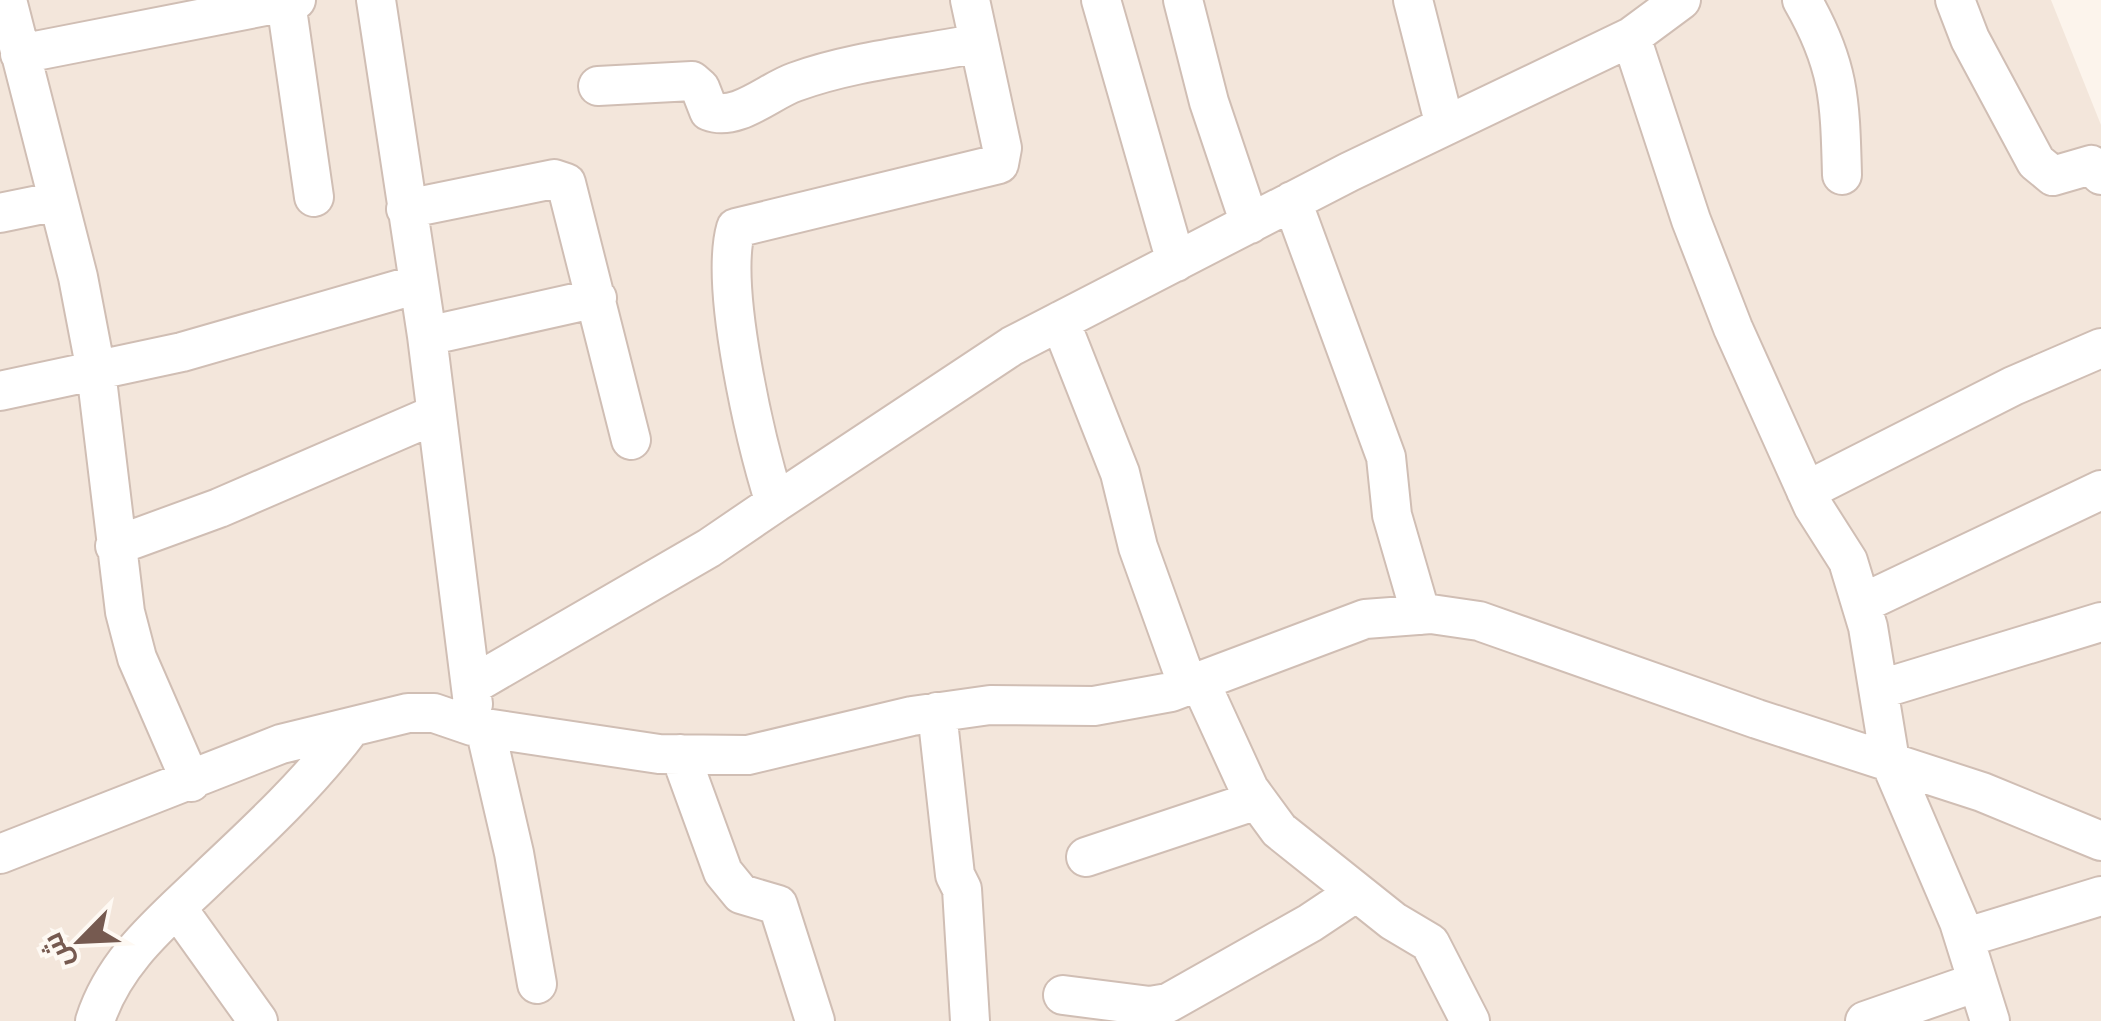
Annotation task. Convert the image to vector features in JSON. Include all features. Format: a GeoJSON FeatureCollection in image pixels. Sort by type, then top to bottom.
{"type":"FeatureCollection","features":[{"type":"Feature","properties":{"kind":"street"},"geometry":{"type":"LineString","coordinates":[[6,0],[58,201],[96,371],[115,546],[137,658],[191,782]]}},
{"type":"Feature","properties":{"kind":"street"},"geometry":{"type":"LineString","coordinates":[[376,0],[427,336],[434,415],[478,727],[514,852],[536,984]]}},
{"type":"Feature","properties":{"kind":"street"},"geometry":{"type":"LineString","coordinates":[[775,503],[742,368],[732,260],[736,228],[999,164],[1002,148],[970,0]]}},
{"type":"Feature","properties":{"kind":"street"},"geometry":{"type":"LineString","coordinates":[[1101,0],[1176,262]]}},
{"type":"Feature","properties":{"kind":"street"},"geometry":{"type":"LineString","coordinates":[[1183,0],[1208,102],[1250,224]]}},
{"type":"Feature","properties":{"kind":"street"},"geometry":{"type":"LineString","coordinates":[[1413,0],[1445,126]]}},
{"type":"Feature","properties":{"kind":"street"},"geometry":{"type":"LineString","coordinates":[[474,684],[709,548],[1012,346],[1292,201],[1630,37],[1681,0]]}},
{"type":"Feature","properties":{"kind":"street"},"geometry":{"type":"LineString","coordinates":[[1802,0],[1818,27],[1840,88],[1842,175]]}},
{"type":"Feature","properties":{"kind":"street"},"geometry":{"type":"LineString","coordinates":[[1955,0],[1970,39],[2036,162],[2052,176],[2091,165],[2101,176]]}},
{"type":"Feature","properties":{"kind":"street"},"geometry":{"type":"LineString","coordinates":[[20,54],[291,1],[314,197]]}},
{"type":"Feature","properties":{"kind":"street"},"geometry":{"type":"LineString","coordinates":[[1630,37],[1719,292],[1806,491],[1848,562],[1880,689],[1890,761],[1964,938],[1990,1021]]}},
{"type":"Feature","properties":{"kind":"street"},"geometry":{"type":"LineString","coordinates":[[598,86],[692,80],[700,88],[709,111],[720,114],[742,109],[770,91],[801,80],[979,43]]}},
{"type":"Feature","properties":{"kind":"street"},"geometry":{"type":"LineString","coordinates":[[406,209],[559,179],[572,195],[631,440]]}},
{"type":"Feature","properties":{"kind":"street"},"geometry":{"type":"LineString","coordinates":[[0,213],[58,201]]}},
{"type":"Feature","properties":{"kind":"street"},"geometry":{"type":"LineString","coordinates":[[1292,201],[1386,457],[1392,515],[1421,615]]}},
{"type":"Feature","properties":{"kind":"street"},"geometry":{"type":"LineString","coordinates":[[0,391],[182,352],[418,284]]}},
{"type":"Feature","properties":{"kind":"street"},"geometry":{"type":"LineString","coordinates":[[427,336],[597,298]]}},
{"type":"Feature","properties":{"kind":"street"},"geometry":{"type":"LineString","coordinates":[[1060,321],[1120,472],[1138,547],[1194,684],[1257,800],[1279,830],[1355,892],[1430,943],[1459,1018]]}},
{"type":"Feature","properties":{"kind":"street"},"geometry":{"type":"LineString","coordinates":[[1806,491],[2013,386],[2101,348]]}},
{"type":"Feature","properties":{"kind":"street"},"geometry":{"type":"LineString","coordinates":[[115,546],[220,508],[434,415]]}},
{"type":"Feature","properties":{"kind":"street"},"geometry":{"type":"LineString","coordinates":[[1861,604],[2101,490]]}},
{"type":"Feature","properties":{"kind":"street"},"geometry":{"type":"LineString","coordinates":[[0,854],[281,744],[408,713],[434,712],[478,727],[680,754],[748,755],[937,712],[990,706],[1094,706],[1194,684],[1365,619],[1421,615],[1480,621],[1757,720],[1890,761],[2101,841]]}},
{"type":"Feature","properties":{"kind":"street"},"geometry":{"type":"LineString","coordinates":[[1880,689],[2101,622]]}},
{"type":"Feature","properties":{"kind":"street"},"geometry":{"type":"LineString","coordinates":[[937,712],[955,875],[962,890],[970,1021]]}},
{"type":"Feature","properties":{"kind":"street"},"geometry":{"type":"LineString","coordinates":[[95,1021],[104,991],[122,965],[316,771],[349,730]]}},
{"type":"Feature","properties":{"kind":"street"},"geometry":{"type":"LineString","coordinates":[[680,754],[723,872],[742,894],[778,905],[815,1021]]}},
{"type":"Feature","properties":{"kind":"street"},"geometry":{"type":"LineString","coordinates":[[1086,856],[1257,800]]}},
{"type":"Feature","properties":{"kind":"street"},"geometry":{"type":"LineString","coordinates":[[1063,995],[1150,1006],[1168,1003],[1310,924],[1355,892]]}},
{"type":"Feature","properties":{"kind":"street"},"geometry":{"type":"LineString","coordinates":[[1964,938],[2101,896]]}},
{"type":"Feature","properties":{"kind":"street"},"geometry":{"type":"LineString","coordinates":[[177,908],[258,1021]]}},
{"type":"Feature","properties":{"kind":"street"},"geometry":{"type":"LineString","coordinates":[[1865,1021],[1977,982]]}},
{"type":"Feature","properties":{"kind":"shaded area"},"geometry":{"type":"Polygon","coordinates":[[[0,0],[2051,0],[2101,125],[2101,1021],[0,1021],[0,0]]]}}]}
